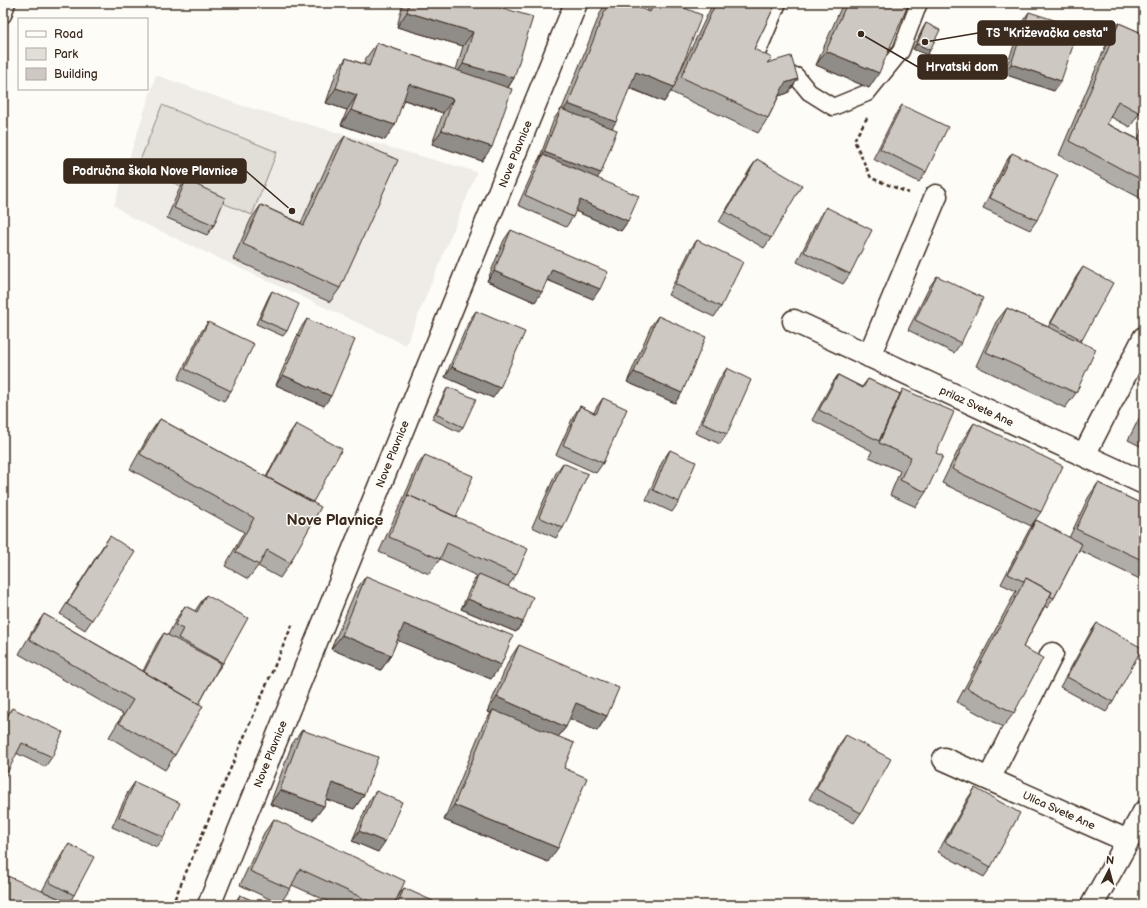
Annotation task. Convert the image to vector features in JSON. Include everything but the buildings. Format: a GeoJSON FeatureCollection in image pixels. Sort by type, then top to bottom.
{"type":"FeatureCollection","features":[{"type":"Feature","properties":{"kind":"street","name":"Nove Plavnice"},"geometry":{"type":"LineString","coordinates":[[209,905],[576,3]]}},
{"type":"Feature","properties":{"kind":"street"},"geometry":{"type":"LineString","coordinates":[[869,356],[935,200]]}},
{"type":"Feature","properties":{"kind":"street","name":"prilaz Svete Ane"},"geometry":{"type":"LineString","coordinates":[[794,321],[1144,484]]}},
{"type":"Feature","properties":{"kind":"street"},"geometry":{"type":"LineString","coordinates":[[1084,456],[1144,338]]}},
{"type":"Feature","properties":{"kind":"street"},"geometry":{"type":"LineString","coordinates":[[989,779],[1052,654]]}},
{"type":"Feature","properties":{"kind":"street","name":"Ulica Svete Ane"},"geometry":{"type":"LineString","coordinates":[[944,759],[1128,841]]}},
{"type":"Feature","properties":{"kind":"street"},"geometry":{"type":"LineString","coordinates":[[1092,905],[1144,812]]}},
{"type":"Feature","properties":{"kind":"lane"},"geometry":{"type":"LineString","coordinates":[[3,15],[8,3]]}},
{"type":"Feature","properties":{"kind":"lane"},"geometry":{"type":"LineString","coordinates":[[756,58],[778,3]]}},
{"type":"Feature","properties":{"kind":"lane"},"geometry":{"type":"LineString","coordinates":[[796,76],[809,92],[834,107],[867,93],[901,51],[919,3]]}},
{"type":"Feature","properties":{"kind":"path"},"geometry":{"type":"LineString","coordinates":[[869,116],[854,140],[871,178],[935,200]]}},
{"type":"Feature","properties":{"kind":"shaded area"},"geometry":{"type":"Polygon","coordinates":[[[156,75],[240,105],[477,172],[406,345],[132,218],[114,205],[156,75]]]}},
{"type":"Feature","properties":{"kind":"green space"},"geometry":{"type":"Polygon","coordinates":[[[162,105],[277,152],[252,215],[137,168],[162,105]]]}},
{"type":"Feature","properties":{"kind":"place","name":"Hrvatski dom"},"geometry":{"type":"Point","coordinates":[861,34]}},
{"type":"Feature","properties":{"kind":"place","name":"TS \"Križevačka cesta\""},"geometry":{"type":"Point","coordinates":[925,42]}},
{"type":"Feature","properties":{"kind":"place","name":"Područna škola Nove Plavnice"},"geometry":{"type":"Point","coordinates":[292,211]}},
{"type":"Feature","properties":{"kind":"district","name":"Nove Plavnice"},"geometry":{"type":"Point","coordinates":[335,520]}}]}
